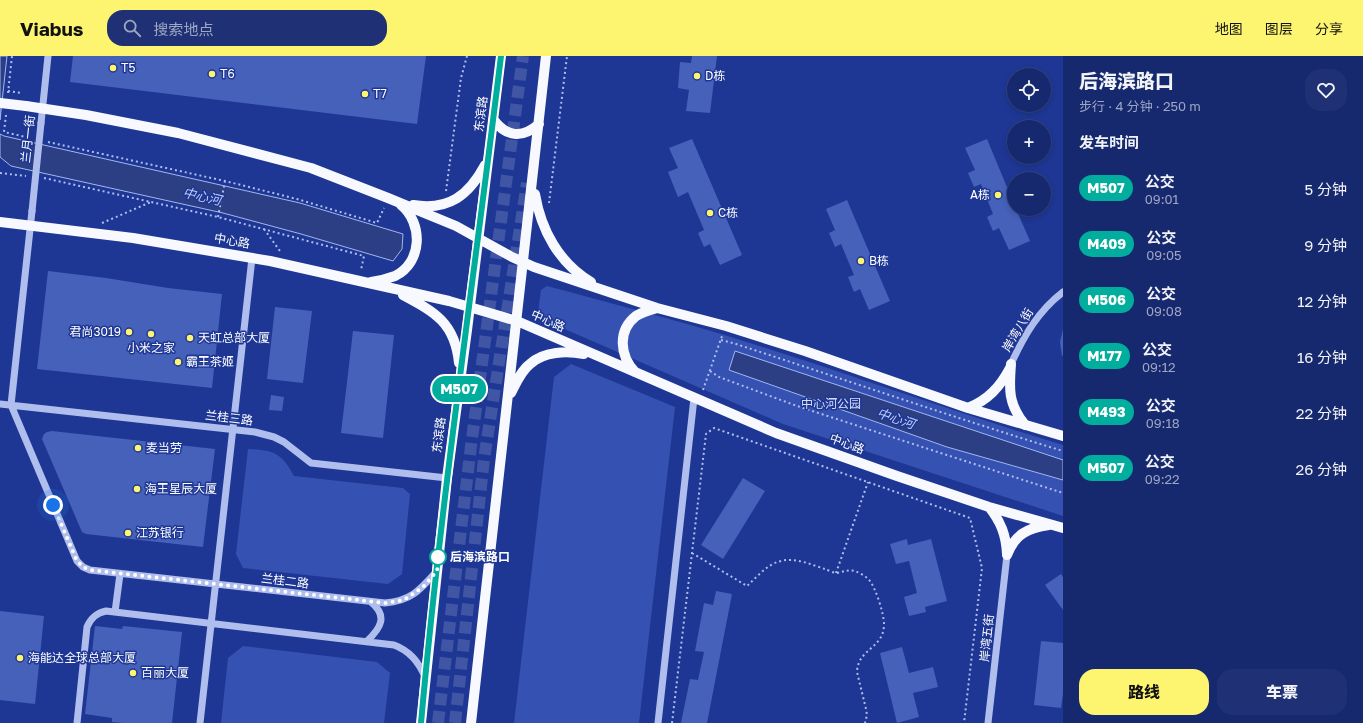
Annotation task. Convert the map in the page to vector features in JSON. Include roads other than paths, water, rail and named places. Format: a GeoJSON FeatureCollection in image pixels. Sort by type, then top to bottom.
{"type":"FeatureCollection","features":[{"type":"Feature","properties":{"kind":"main road","name":"东滨路"},"geometry":{"type":"LineString","coordinates":[[422,723],[425,677],[447,478],[501,56]]}},
{"type":"Feature","properties":{"kind":"main road"},"geometry":{"type":"LineString","coordinates":[[471,723],[546,56]]}},
{"type":"Feature","properties":{"kind":"main road"},"geometry":{"type":"LineString","coordinates":[[5,104],[93,116],[206,139],[311,168],[392,199],[456,226],[506,254],[541,270],[657,308],[726,326],[805,351],[968,408],[1063,436]]}},
{"type":"Feature","properties":{"kind":"main road"},"geometry":{"type":"LineString","coordinates":[[493,119],[502,129],[516,134],[525,134],[539,124]]}},
{"type":"Feature","properties":{"kind":"main road"},"geometry":{"type":"LineString","coordinates":[[392,199],[421,206],[444,205],[468,190],[479,177],[488,160]]}},
{"type":"Feature","properties":{"kind":"main road"},"geometry":{"type":"LineString","coordinates":[[532,181],[537,209],[545,232],[556,250],[582,277],[603,290]]}},
{"type":"Feature","properties":{"kind":"main road"},"geometry":{"type":"LineString","coordinates":[[366,283],[395,275],[404,269],[412,259],[417,248],[418,237],[416,226],[406,209],[392,199]]}},
{"type":"Feature","properties":{"kind":"main road","name":"中心路"},"geometry":{"type":"LineString","coordinates":[[0,222],[82,231],[252,258],[290,265],[470,307],[517,321],[776,433],[989,507],[1063,528]]}},
{"type":"Feature","properties":{"kind":"main road"},"geometry":{"type":"LineString","coordinates":[[388,288],[424,306],[443,320],[455,340],[458,352],[460,376]]}},
{"type":"Feature","properties":{"kind":"main road"},"geometry":{"type":"LineString","coordinates":[[637,374],[625,358],[622,348],[624,334],[629,322],[637,315],[657,308]]}},
{"type":"Feature","properties":{"kind":"main road"},"geometry":{"type":"LineString","coordinates":[[507,402],[517,380],[530,363],[543,356],[560,352],[577,353],[602,358]]}},
{"type":"Feature","properties":{"kind":"main road"},"geometry":{"type":"LineString","coordinates":[[968,408],[985,400],[992,394],[1006,376],[1012,364]]}},
{"type":"Feature","properties":{"kind":"main road"},"geometry":{"type":"LineString","coordinates":[[1012,364],[1010,388],[1011,398],[1014,408],[1025,425]]}},
{"type":"Feature","properties":{"kind":"main road"},"geometry":{"type":"LineString","coordinates":[[989,507],[1000,521],[1004,531],[1007,556]]}},
{"type":"Feature","properties":{"kind":"main road"},"geometry":{"type":"LineString","coordinates":[[1007,556],[1010,546],[1019,536],[1028,530],[1052,525]]}},
{"type":"Feature","properties":{"kind":"street","name":"兰月一街"},"geometry":{"type":"LineString","coordinates":[[11,405],[48,56]]}},
{"type":"Feature","properties":{"kind":"street"},"geometry":{"type":"LineString","coordinates":[[200,723],[252,258]]}},
{"type":"Feature","properties":{"kind":"street","name":"岸湾八街"},"geometry":{"type":"LineString","coordinates":[[1012,364],[1019,348],[1035,320],[1044,308],[1063,292]]}},
{"type":"Feature","properties":{"kind":"street"},"geometry":{"type":"LineString","coordinates":[[658,723],[697,400]]}},
{"type":"Feature","properties":{"kind":"street","name":"兰桂三路"},"geometry":{"type":"LineString","coordinates":[[0,404],[255,432],[274,437],[284,442],[311,463],[447,478]]}},
{"type":"Feature","properties":{"kind":"street","name":"兰桂二路"},"geometry":{"type":"LineString","coordinates":[[11,405],[77,561],[83,567],[90,570],[385,603],[404,600],[423,587],[437,571]]}},
{"type":"Feature","properties":{"kind":"street","name":"岸湾五街"},"geometry":{"type":"LineString","coordinates":[[988,723],[1007,556]]}},
{"type":"Feature","properties":{"kind":"street"},"geometry":{"type":"LineString","coordinates":[[115,612],[120,574]]}},
{"type":"Feature","properties":{"kind":"street"},"geometry":{"type":"LineString","coordinates":[[367,641],[379,628],[381,617],[378,608],[371,602]]}},
{"type":"Feature","properties":{"kind":"street"},"geometry":{"type":"LineString","coordinates":[[77,723],[87,627],[94,616],[100,612],[115,612],[211,622],[394,645],[402,648],[417,662],[425,677]]}},
{"type":"Feature","properties":{"kind":"water"},"geometry":{"type":"Polygon","coordinates":[[[0,56],[7,56],[0,120],[0,56]]]}},
{"type":"Feature","properties":{"kind":"water","name":"中心河"},"geometry":{"type":"Polygon","coordinates":[[[0,134],[300,203],[403,234],[402,249],[393,261],[223,213],[11,166],[0,157],[0,134]]]}},
{"type":"Feature","properties":{"kind":"water","name":"中心河"},"geometry":{"type":"Polygon","coordinates":[[[735,351],[1063,460],[1063,480],[947,447],[729,370],[735,351]]]}},
{"type":"Feature","properties":{"kind":"tunnel"},"geometry":{"type":"LineString","coordinates":[[438,723],[471,446],[523,56]]}},
{"type":"Feature","properties":{"kind":"tunnel"},"geometry":{"type":"LineString","coordinates":[[455,723],[484,459],[527,183]]}},
{"type":"Feature","properties":{"kind":"place","name":"T5"},"geometry":{"type":"Point","coordinates":[113,68]}},
{"type":"Feature","properties":{"kind":"place","name":"T6"},"geometry":{"type":"Point","coordinates":[212,74]}},
{"type":"Feature","properties":{"kind":"place","name":"D栋"},"geometry":{"type":"Point","coordinates":[697,76]}},
{"type":"Feature","properties":{"kind":"place","name":"T7"},"geometry":{"type":"Point","coordinates":[365,94]}},
{"type":"Feature","properties":{"kind":"place","name":"A栋"},"geometry":{"type":"Point","coordinates":[998,195]}},
{"type":"Feature","properties":{"kind":"place","name":"C栋"},"geometry":{"type":"Point","coordinates":[710,213]}},
{"type":"Feature","properties":{"kind":"place","name":"B栋"},"geometry":{"type":"Point","coordinates":[861,261]}},
{"type":"Feature","properties":{"kind":"place","name":"君尚3019"},"geometry":{"type":"Point","coordinates":[129,332]}},
{"type":"Feature","properties":{"kind":"place","name":"小米之家"},"geometry":{"type":"Point","coordinates":[151,334]}},
{"type":"Feature","properties":{"kind":"place","name":"天虹总部大厦"},"geometry":{"type":"Point","coordinates":[190,338]}},
{"type":"Feature","properties":{"kind":"place","name":"霸王茶姬"},"geometry":{"type":"Point","coordinates":[178,362]}},
{"type":"Feature","properties":{"kind":"place","name":"麦当劳"},"geometry":{"type":"Point","coordinates":[138,448]}},
{"type":"Feature","properties":{"kind":"place","name":"海王星辰大厦"},"geometry":{"type":"Point","coordinates":[137,489]}},
{"type":"Feature","properties":{"kind":"place","name":"江苏银行"},"geometry":{"type":"Point","coordinates":[128,533]}},
{"type":"Feature","properties":{"kind":"place","name":"后海滨路口"},"geometry":{"type":"Point","coordinates":[438,557]}},
{"type":"Feature","properties":{"kind":"place","name":"海能达全球总部大厦"},"geometry":{"type":"Point","coordinates":[20,658]}},
{"type":"Feature","properties":{"kind":"place","name":"百丽大厦"},"geometry":{"type":"Point","coordinates":[133,673]}},
{"type":"Feature","properties":{"kind":"park label","name":"中心河公园"},"geometry":{"type":"Point","coordinates":[831,404]}}]}
